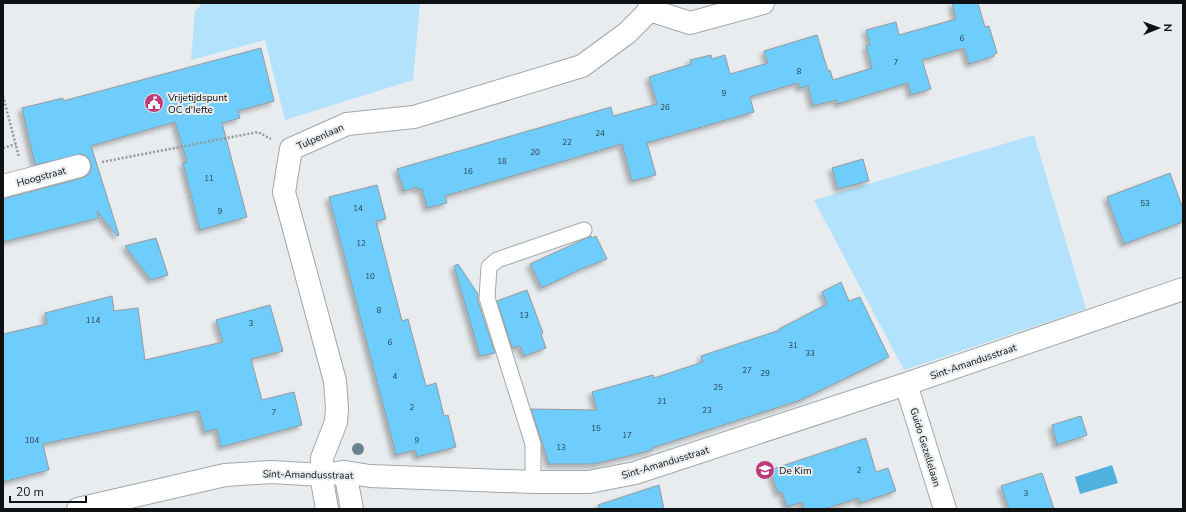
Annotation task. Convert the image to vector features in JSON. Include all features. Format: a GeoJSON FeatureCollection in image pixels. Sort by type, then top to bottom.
{"type":"FeatureCollection","features":[{"type":"Feature","properties":{"kind":"street"},"geometry":{"type":"LineString","coordinates":[[650,6],[690,23],[763,3]]}},
{"type":"Feature","properties":{"kind":"street","name":"Tulpenlaan"},"geometry":{"type":"LineString","coordinates":[[320,475],[322,458],[336,422],[337,408],[335,381],[284,192],[291,149],[347,124],[414,118],[582,66],[627,33],[650,6]]}},
{"type":"Feature","properties":{"kind":"street","name":"Hoogstraat"},"geometry":{"type":"LineString","coordinates":[[3,186],[79,166]]}},
{"type":"Feature","properties":{"kind":"street","name":"Sint-Amandusstraat"},"geometry":{"type":"LineString","coordinates":[[78,509],[225,475],[271,472],[320,475],[345,472],[370,476],[533,482],[589,482],[635,473],[906,384],[1183,288]]}},
{"type":"Feature","properties":{"kind":"street","name":"Guido Gezellelaan"},"geometry":{"type":"LineString","coordinates":[[906,384],[945,509]]}},
{"type":"Feature","properties":{"kind":"street"},"geometry":{"type":"LineString","coordinates":[[345,472],[352,509]]}},
{"type":"Feature","properties":{"kind":"street"},"geometry":{"type":"LineString","coordinates":[[320,475],[327,509]]}},
{"type":"Feature","properties":{"kind":"lane"},"geometry":{"type":"LineString","coordinates":[[533,482],[533,444],[487,298],[489,267],[497,260],[584,230]]}},
{"type":"Feature","properties":{"kind":"path"},"geometry":{"type":"LineString","coordinates":[[3,96],[25,180]]}},
{"type":"Feature","properties":{"kind":"path"},"geometry":{"type":"LineString","coordinates":[[79,166],[258,132],[291,149]]}},
{"type":"Feature","properties":{"kind":"path"},"geometry":{"type":"LineString","coordinates":[[3,148],[16,144]]}},
{"type":"Feature","properties":{"kind":"shaded area"},"geometry":{"type":"Polygon","coordinates":[[[203,3],[420,3],[413,80],[285,120],[265,40],[191,60],[195,11],[203,3]]]}},
{"type":"Feature","properties":{"kind":"shaded area"},"geometry":{"type":"Polygon","coordinates":[[[1034,135],[1086,309],[904,370],[814,200],[1034,135]]]}},
{"type":"Feature","properties":{"kind":"water"},"geometry":{"type":"Polygon","coordinates":[[[1112,465],[1118,483],[1080,494],[1075,477],[1112,465]]]}},
{"type":"Feature","properties":{"kind":"building"},"geometry":{"type":"Polygon","coordinates":[[[952,3],[978,3],[985,27],[989,26],[997,53],[994,54],[994,56],[969,64],[964,48],[922,60],[931,89],[911,95],[908,83],[838,104],[836,100],[813,106],[808,86],[800,88],[798,83],[750,97],[754,112],[647,143],[656,175],[632,181],[622,144],[445,196],[447,203],[427,208],[422,189],[417,190],[417,187],[404,191],[397,169],[611,107],[613,116],[657,104],[649,77],[691,64],[690,60],[711,55],[712,59],[725,55],[730,74],[768,63],[764,51],[817,35],[828,71],[830,70],[833,80],[872,68],[866,46],[870,45],[866,30],[896,22],[899,35],[956,19],[952,3]]]}},
{"type":"Feature","properties":{"kind":"building"},"geometry":{"type":"Polygon","coordinates":[[[261,48],[274,101],[238,111],[240,118],[222,123],[247,217],[200,230],[183,163],[187,162],[175,122],[91,146],[119,235],[117,236],[97,211],[99,218],[3,242],[3,199],[82,178],[88,175],[91,169],[91,163],[88,158],[82,154],[35,165],[22,108],[63,98],[63,101],[261,48]]]}},
{"type":"Feature","properties":{"kind":"building"},"geometry":{"type":"Polygon","coordinates":[[[863,159],[869,181],[838,189],[832,168],[863,159]]]}},
{"type":"Feature","properties":{"kind":"building"},"geometry":{"type":"Polygon","coordinates":[[[1170,173],[1183,209],[1183,222],[1124,244],[1107,197],[1170,173]]]}},
{"type":"Feature","properties":{"kind":"building"},"geometry":{"type":"Polygon","coordinates":[[[377,185],[386,219],[376,221],[402,321],[408,319],[426,386],[436,383],[444,416],[448,415],[456,447],[417,457],[415,450],[396,455],[329,197],[377,185]]]}},
{"type":"Feature","properties":{"kind":"building"},"geometry":{"type":"Polygon","coordinates":[[[591,236],[592,238],[596,236],[607,259],[581,269],[542,288],[530,264],[591,236]]]}},
{"type":"Feature","properties":{"kind":"building"},"geometry":{"type":"Polygon","coordinates":[[[156,238],[168,275],[151,280],[125,246],[156,238]]]}},
{"type":"Feature","properties":{"kind":"building"},"geometry":{"type":"Polygon","coordinates":[[[458,264],[478,294],[478,301],[495,353],[480,356],[454,266],[458,264]]]}},
{"type":"Feature","properties":{"kind":"building"},"geometry":{"type":"Polygon","coordinates":[[[841,282],[849,301],[860,297],[889,357],[801,400],[652,448],[653,450],[595,464],[549,464],[531,409],[597,410],[592,392],[653,375],[654,378],[703,362],[701,356],[780,330],[779,329],[827,304],[822,292],[841,282]]]}},
{"type":"Feature","properties":{"kind":"building"},"geometry":{"type":"Polygon","coordinates":[[[527,290],[543,333],[541,334],[546,348],[524,356],[520,346],[512,348],[497,301],[527,290]]]}},
{"type":"Feature","properties":{"kind":"building"},"geometry":{"type":"Polygon","coordinates":[[[112,296],[114,311],[138,308],[145,360],[223,342],[216,320],[270,305],[283,351],[251,359],[262,400],[294,392],[302,425],[221,447],[217,429],[205,432],[199,411],[43,444],[49,470],[3,482],[3,334],[47,324],[45,313],[112,296]]]}},
{"type":"Feature","properties":{"kind":"building"},"geometry":{"type":"Polygon","coordinates":[[[1081,416],[1087,435],[1057,445],[1052,425],[1081,416]]]}},
{"type":"Feature","properties":{"kind":"building"},"geometry":{"type":"Polygon","coordinates":[[[866,438],[876,472],[888,468],[896,491],[860,503],[859,498],[824,509],[804,509],[802,502],[787,507],[782,492],[778,493],[770,470],[866,438]]]}},
{"type":"Feature","properties":{"kind":"building"},"geometry":{"type":"Polygon","coordinates":[[[1042,473],[1054,509],[1009,509],[1001,486],[1042,473]]]}},
{"type":"Feature","properties":{"kind":"building"},"geometry":{"type":"Polygon","coordinates":[[[659,485],[664,509],[599,509],[598,505],[659,485]]]}},
{"type":"Feature","properties":{"kind":"place","name":"Vrijetijdspunt OC d'Iefte"},"geometry":{"type":"Point","coordinates":[154,103]}},
{"type":"Feature","properties":{"kind":"place","name":"De Kim"},"geometry":{"type":"Point","coordinates":[765,470]}}]}
